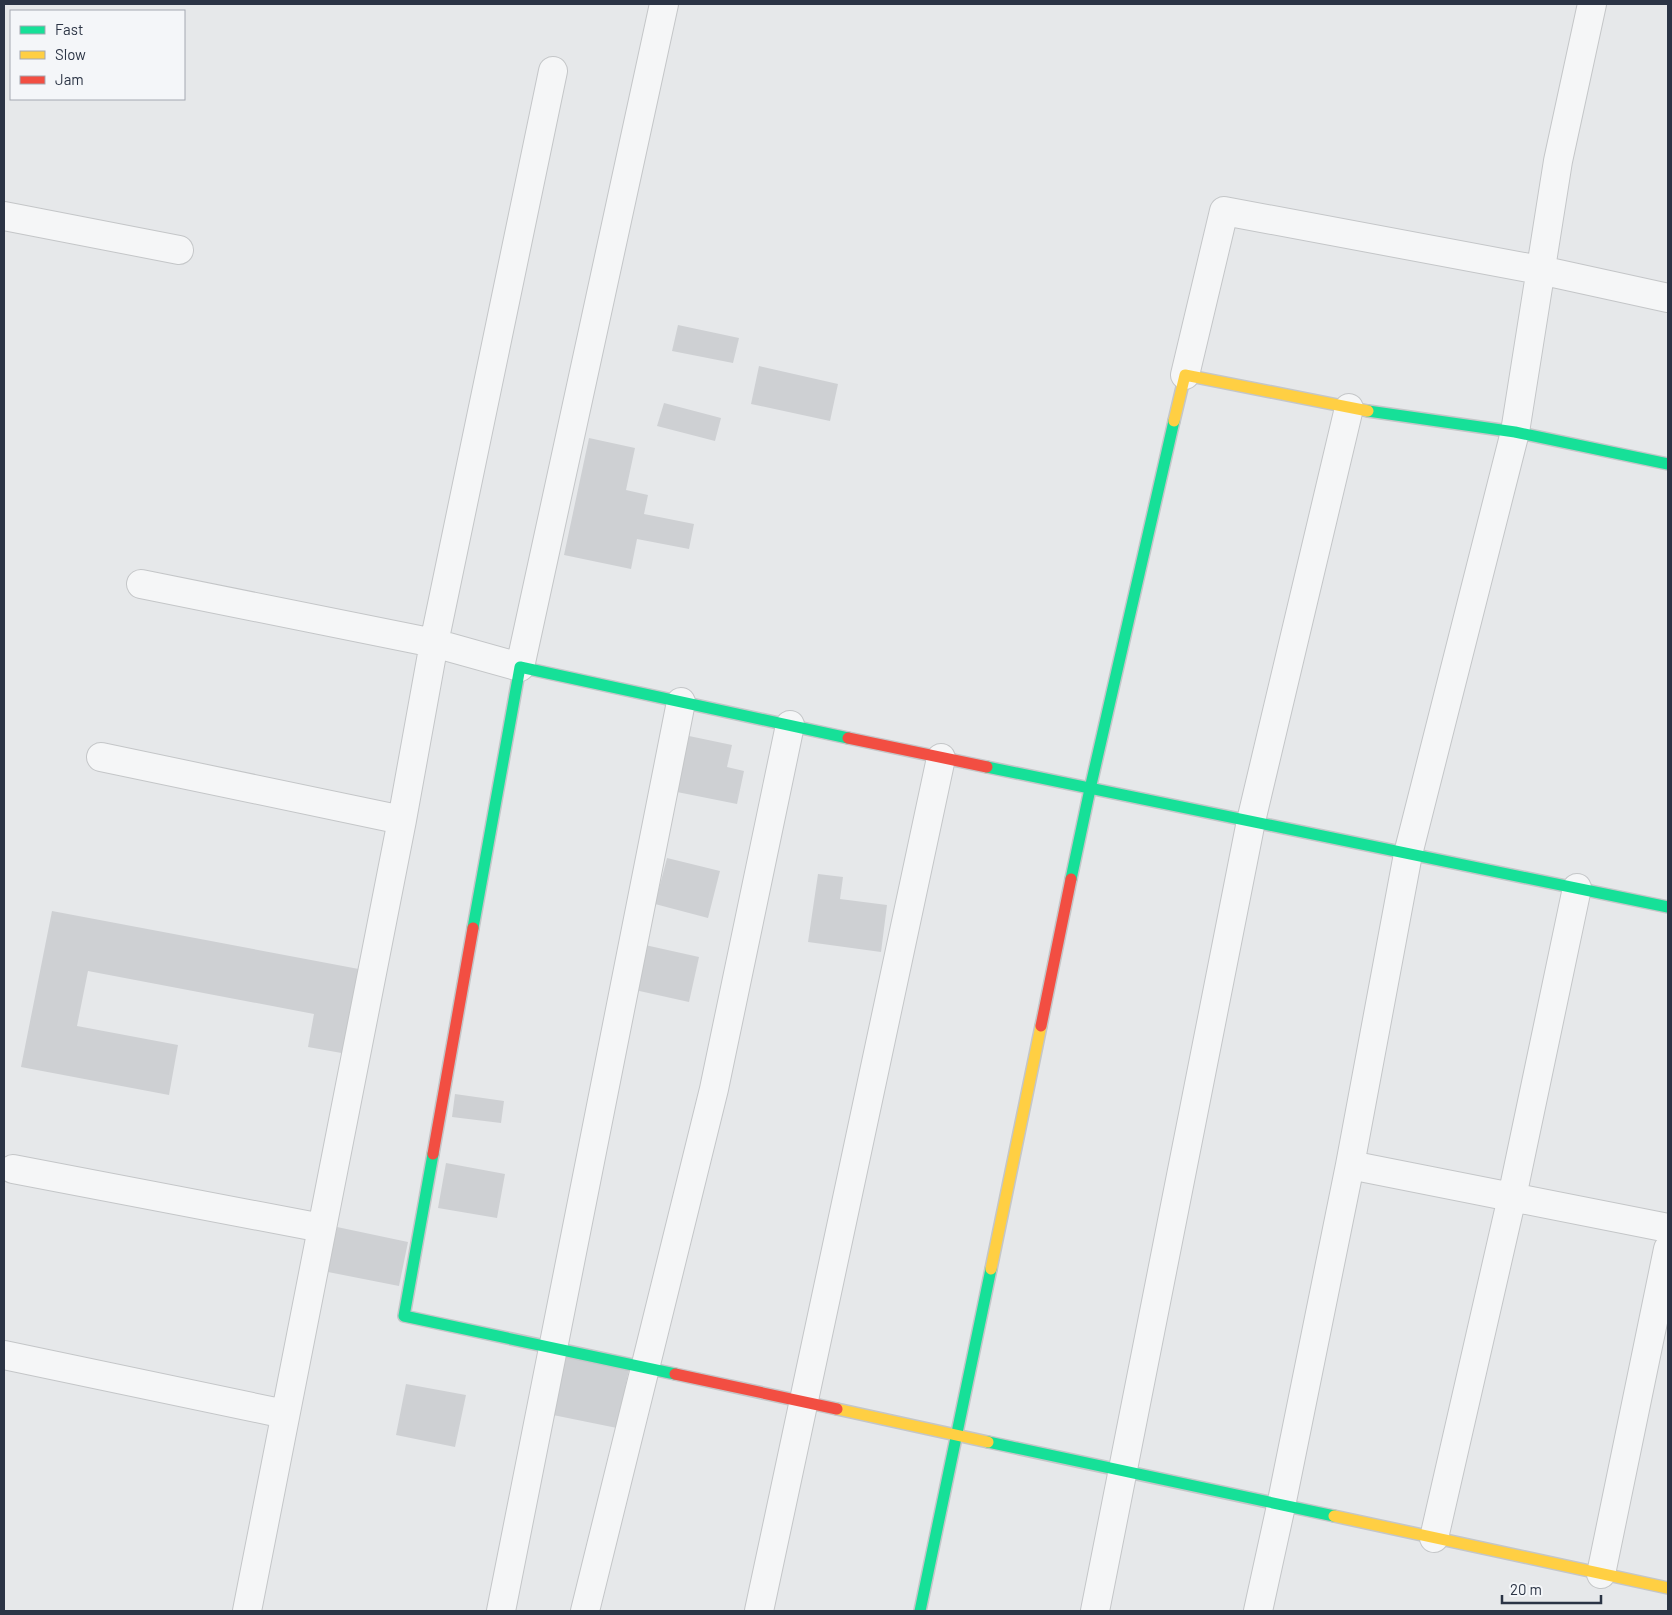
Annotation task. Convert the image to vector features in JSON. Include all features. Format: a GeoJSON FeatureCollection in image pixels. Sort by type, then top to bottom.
{"type":"FeatureCollection","features":[{"type":"Feature","properties":{"kind":"street"},"geometry":{"type":"LineString","coordinates":[[664,4],[520,667],[404,1316],[1668,1588]]}},
{"type":"Feature","properties":{"kind":"street"},"geometry":{"type":"LineString","coordinates":[[1258,1611],[1350,1165],[1408,854],[1515,432],[1558,161],[1592,4]]}},
{"type":"Feature","properties":{"kind":"street"},"geometry":{"type":"LineString","coordinates":[[247,1611],[402,820],[434,643],[553,71]]}},
{"type":"Feature","properties":{"kind":"street"},"geometry":{"type":"LineString","coordinates":[[920,1611],[1090,789],[1224,211],[1540,270],[1668,298]]}},
{"type":"Feature","properties":{"kind":"street"},"geometry":{"type":"LineString","coordinates":[[4,216],[179,250]]}},
{"type":"Feature","properties":{"kind":"street"},"geometry":{"type":"LineString","coordinates":[[1185,375],[1349,408],[1515,432],[1668,464]]}},
{"type":"Feature","properties":{"kind":"street"},"geometry":{"type":"LineString","coordinates":[[1095,1611],[1251,821],[1349,408]]}},
{"type":"Feature","properties":{"kind":"street"},"geometry":{"type":"LineString","coordinates":[[141,584],[434,643],[520,667],[941,758],[1668,907]]}},
{"type":"Feature","properties":{"kind":"street"},"geometry":{"type":"LineString","coordinates":[[501,1611],[681,702]]}},
{"type":"Feature","properties":{"kind":"street"},"geometry":{"type":"LineString","coordinates":[[585,1611],[714,1089],[790,725]]}},
{"type":"Feature","properties":{"kind":"street"},"geometry":{"type":"LineString","coordinates":[[101,757],[402,820]]}},
{"type":"Feature","properties":{"kind":"street"},"geometry":{"type":"LineString","coordinates":[[759,1611],[941,758]]}},
{"type":"Feature","properties":{"kind":"street"},"geometry":{"type":"LineString","coordinates":[[1434,1538],[1512,1197],[1577,888]]}},
{"type":"Feature","properties":{"kind":"street"},"geometry":{"type":"LineString","coordinates":[[1350,1165],[1668,1228]]}},
{"type":"Feature","properties":{"kind":"street"},"geometry":{"type":"LineString","coordinates":[[13,1168],[322,1228]]}},
{"type":"Feature","properties":{"kind":"street"},"geometry":{"type":"LineString","coordinates":[[1602,1574],[1668,1249]]}},
{"type":"Feature","properties":{"kind":"street"},"geometry":{"type":"LineString","coordinates":[[4,1355],[286,1414]]}},
{"type":"Feature","properties":{"kind":"building"},"geometry":{"type":"Polygon","coordinates":[[[678,325],[739,338],[733,363],[672,351],[678,325]]]}},
{"type":"Feature","properties":{"kind":"building"},"geometry":{"type":"Polygon","coordinates":[[[759,366],[838,384],[830,421],[751,404],[759,366]]]}},
{"type":"Feature","properties":{"kind":"building"},"geometry":{"type":"Polygon","coordinates":[[[664,403],[721,418],[715,441],[657,426],[664,403]]]}},
{"type":"Feature","properties":{"kind":"building"},"geometry":{"type":"Polygon","coordinates":[[[589,438],[635,448],[626,490],[648,495],[644,514],[694,524],[689,549],[637,539],[631,569],[564,555],[589,438]]]}},
{"type":"Feature","properties":{"kind":"building"},"geometry":{"type":"Polygon","coordinates":[[[689,736],[732,745],[727,767],[744,771],[737,804],[677,792],[689,736]]]}},
{"type":"Feature","properties":{"kind":"building"},"geometry":{"type":"Polygon","coordinates":[[[667,858],[720,871],[708,918],[655,904],[667,858]]]}},
{"type":"Feature","properties":{"kind":"building"},"geometry":{"type":"Polygon","coordinates":[[[818,874],[843,877],[840,899],[887,905],[881,952],[808,942],[818,874]]]}},
{"type":"Feature","properties":{"kind":"building"},"geometry":{"type":"Polygon","coordinates":[[[52,911],[364,970],[347,1054],[308,1047],[314,1014],[88,971],[77,1026],[178,1045],[169,1095],[21,1067],[52,911]]]}},
{"type":"Feature","properties":{"kind":"building"},"geometry":{"type":"Polygon","coordinates":[[[645,945],[699,957],[689,1002],[635,990],[645,945]]]}},
{"type":"Feature","properties":{"kind":"building"},"geometry":{"type":"Polygon","coordinates":[[[455,1094],[504,1101],[501,1123],[452,1117],[455,1094]]]}},
{"type":"Feature","properties":{"kind":"building"},"geometry":{"type":"Polygon","coordinates":[[[446,1163],[505,1174],[497,1218],[438,1208],[446,1163]]]}},
{"type":"Feature","properties":{"kind":"building"},"geometry":{"type":"Polygon","coordinates":[[[337,1227],[408,1242],[399,1286],[328,1272],[337,1227]]]}},
{"type":"Feature","properties":{"kind":"building"},"geometry":{"type":"Polygon","coordinates":[[[565,1356],[629,1369],[617,1428],[553,1415],[565,1356]]]}},
{"type":"Feature","properties":{"kind":"building"},"geometry":{"type":"Polygon","coordinates":[[[406,1384],[466,1395],[455,1447],[396,1435],[406,1384]]]}},
{"type":"Feature","properties":{"kind":"traffic: fast"},"geometry":{"type":"LineString","coordinates":[[1368,411],[1515,432],[1668,464]]}},
{"type":"Feature","properties":{"kind":"traffic: fast"},"geometry":{"type":"LineString","coordinates":[[1071,879],[1174,421]]}},
{"type":"Feature","properties":{"kind":"traffic: fast"},"geometry":{"type":"LineString","coordinates":[[473,928],[520,667],[848,738]]}},
{"type":"Feature","properties":{"kind":"traffic: fast"},"geometry":{"type":"LineString","coordinates":[[987,767],[1668,907]]}},
{"type":"Feature","properties":{"kind":"traffic: fast"},"geometry":{"type":"LineString","coordinates":[[433,1154],[404,1316],[675,1374]]}},
{"type":"Feature","properties":{"kind":"traffic: fast"},"geometry":{"type":"LineString","coordinates":[[920,1611],[991,1269]]}},
{"type":"Feature","properties":{"kind":"traffic: fast"},"geometry":{"type":"LineString","coordinates":[[988,1442],[1334,1516]]}},
{"type":"Feature","properties":{"kind":"traffic: slow"},"geometry":{"type":"LineString","coordinates":[[1174,421],[1185,375],[1368,411]]}},
{"type":"Feature","properties":{"kind":"traffic: slow"},"geometry":{"type":"LineString","coordinates":[[991,1269],[1041,1026]]}},
{"type":"Feature","properties":{"kind":"traffic: slow"},"geometry":{"type":"LineString","coordinates":[[837,1409],[988,1442]]}},
{"type":"Feature","properties":{"kind":"traffic: slow"},"geometry":{"type":"LineString","coordinates":[[1334,1516],[1668,1588]]}},
{"type":"Feature","properties":{"kind":"traffic: jam"},"geometry":{"type":"LineString","coordinates":[[848,738],[987,767]]}},
{"type":"Feature","properties":{"kind":"traffic: jam"},"geometry":{"type":"LineString","coordinates":[[1041,1026],[1071,879]]}},
{"type":"Feature","properties":{"kind":"traffic: jam"},"geometry":{"type":"LineString","coordinates":[[433,1154],[473,928]]}},
{"type":"Feature","properties":{"kind":"traffic: jam"},"geometry":{"type":"LineString","coordinates":[[675,1374],[837,1409]]}}]}
